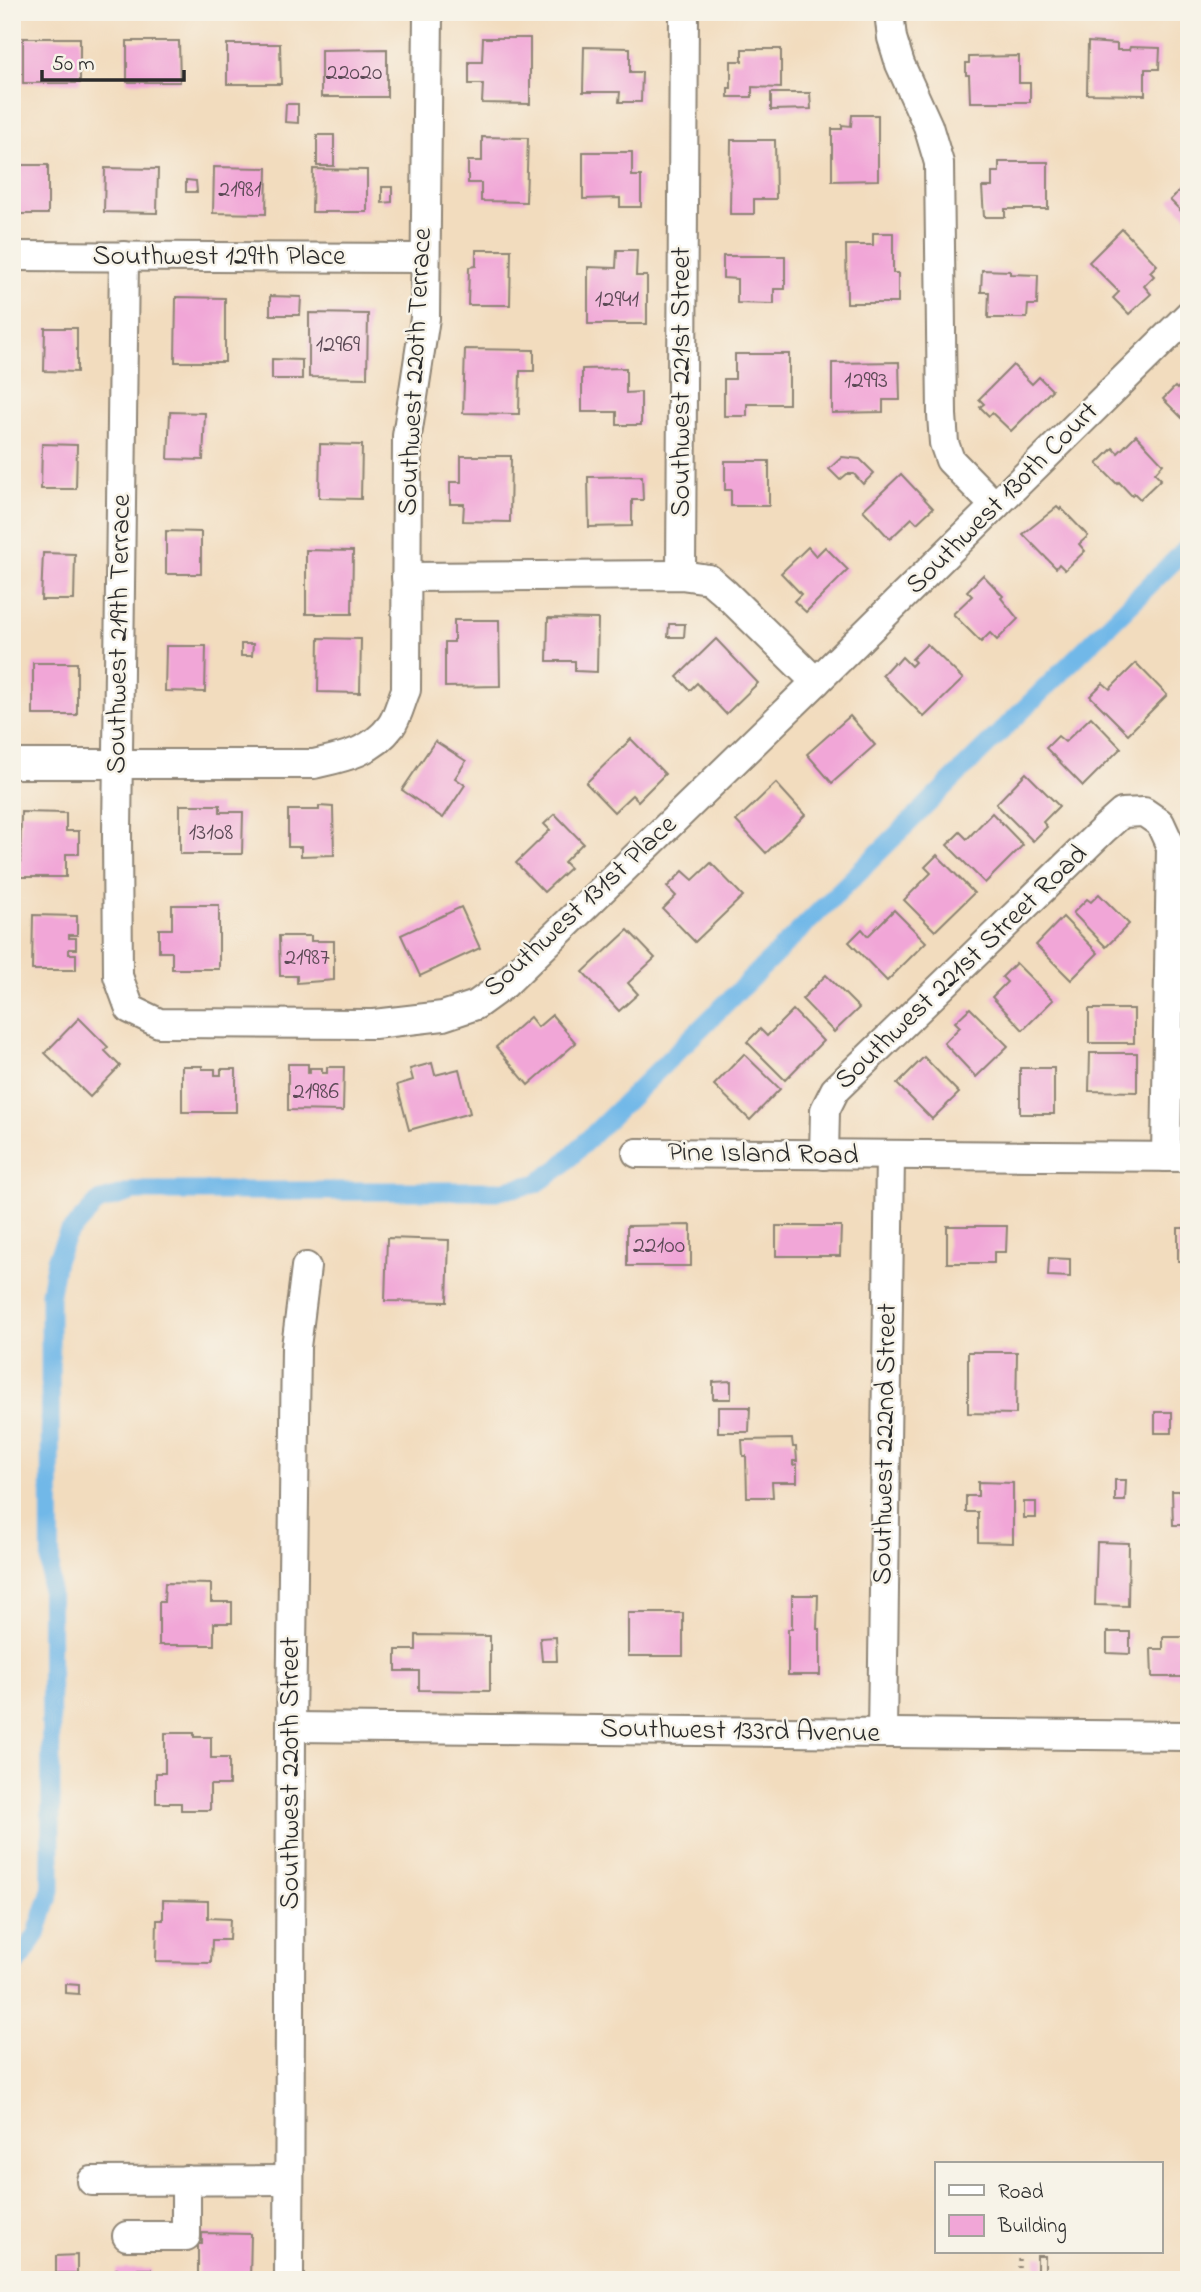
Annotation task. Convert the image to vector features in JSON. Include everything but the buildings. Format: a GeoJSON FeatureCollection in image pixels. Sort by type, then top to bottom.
{"type":"FeatureCollection","features":[{"type":"Feature","properties":{"kind":"street","name":"Southwest 220th Terrace"},"geometry":{"type":"LineString","coordinates":[[119,764],[314,764],[350,756],[373,745],[392,724],[406,690],[407,436],[425,318],[428,12]]}},
{"type":"Feature","properties":{"kind":"street","name":"Southwest 221st Street"},"geometry":{"type":"LineString","coordinates":[[681,575],[684,12]]}},
{"type":"Feature","properties":{"kind":"street"},"geometry":{"type":"LineString","coordinates":[[889,12],[892,38],[900,64],[928,126],[939,163],[944,443],[950,460],[995,506]]}},
{"type":"Feature","properties":{"kind":"street","name":"Southwest 129th Place"},"geometry":{"type":"LineString","coordinates":[[12,256],[425,258]]}},
{"type":"Feature","properties":{"kind":"street","name":"Southwest 219th Terrace"},"geometry":{"type":"LineString","coordinates":[[124,256],[118,976],[130,1009]]}},
{"type":"Feature","properties":{"kind":"street","name":"Southwest 130th Court"},"geometry":{"type":"LineString","coordinates":[[816,682],[1189,315]]}},
{"type":"Feature","properties":{"kind":"street"},"geometry":{"type":"LineString","coordinates":[[406,577],[681,575],[709,579],[816,682]]}},
{"type":"Feature","properties":{"kind":"street","name":"Southwest 131st Place"},"geometry":{"type":"LineString","coordinates":[[130,1009],[159,1023],[374,1024],[443,1016],[476,1005],[505,984],[816,682]]}},
{"type":"Feature","properties":{"kind":"street"},"geometry":{"type":"LineString","coordinates":[[12,764],[119,764]]}},
{"type":"Feature","properties":{"kind":"street","name":"Southwest 221st Street Road"},"geometry":{"type":"LineString","coordinates":[[824,1155],[825,1110],[835,1090],[1104,829],[1122,813],[1144,812],[1160,823],[1171,847],[1177,1157]]}},
{"type":"Feature","properties":{"kind":"street","name":"Pine Island Road"},"geometry":{"type":"LineString","coordinates":[[637,1153],[1177,1157]]}},
{"type":"Feature","properties":{"kind":"street","name":"Southwest 222nd Street"},"geometry":{"type":"LineString","coordinates":[[882,1733],[890,1156]]}},
{"type":"Feature","properties":{"kind":"street","name":"Southwest 220th Street"},"geometry":{"type":"LineString","coordinates":[[289,2280],[291,1727],[296,1348],[306,1267]]}},
{"type":"Feature","properties":{"kind":"street","name":"Southwest 133rd Avenue"},"geometry":{"type":"LineString","coordinates":[[291,1727],[1189,1736]]}},
{"type":"Feature","properties":{"kind":"street"},"geometry":{"type":"LineString","coordinates":[[127,2236],[186,2236],[186,2180]]}},
{"type":"Feature","properties":{"kind":"street"},"geometry":{"type":"LineString","coordinates":[[92,2181],[289,2180]]}},
{"type":"Feature","properties":{"kind":"path"},"geometry":{"type":"LineString","coordinates":[[1019,2254],[1019,2280]]}},
{"type":"Feature","properties":{"kind":"waterway"},"geometry":{"type":"LineString","coordinates":[[12,1967],[17,1964],[37,1934],[51,1890],[50,1293],[56,1260],[67,1235],[98,1202],[135,1191],[498,1191],[536,1184],[559,1168],[1189,546]]}}]}
